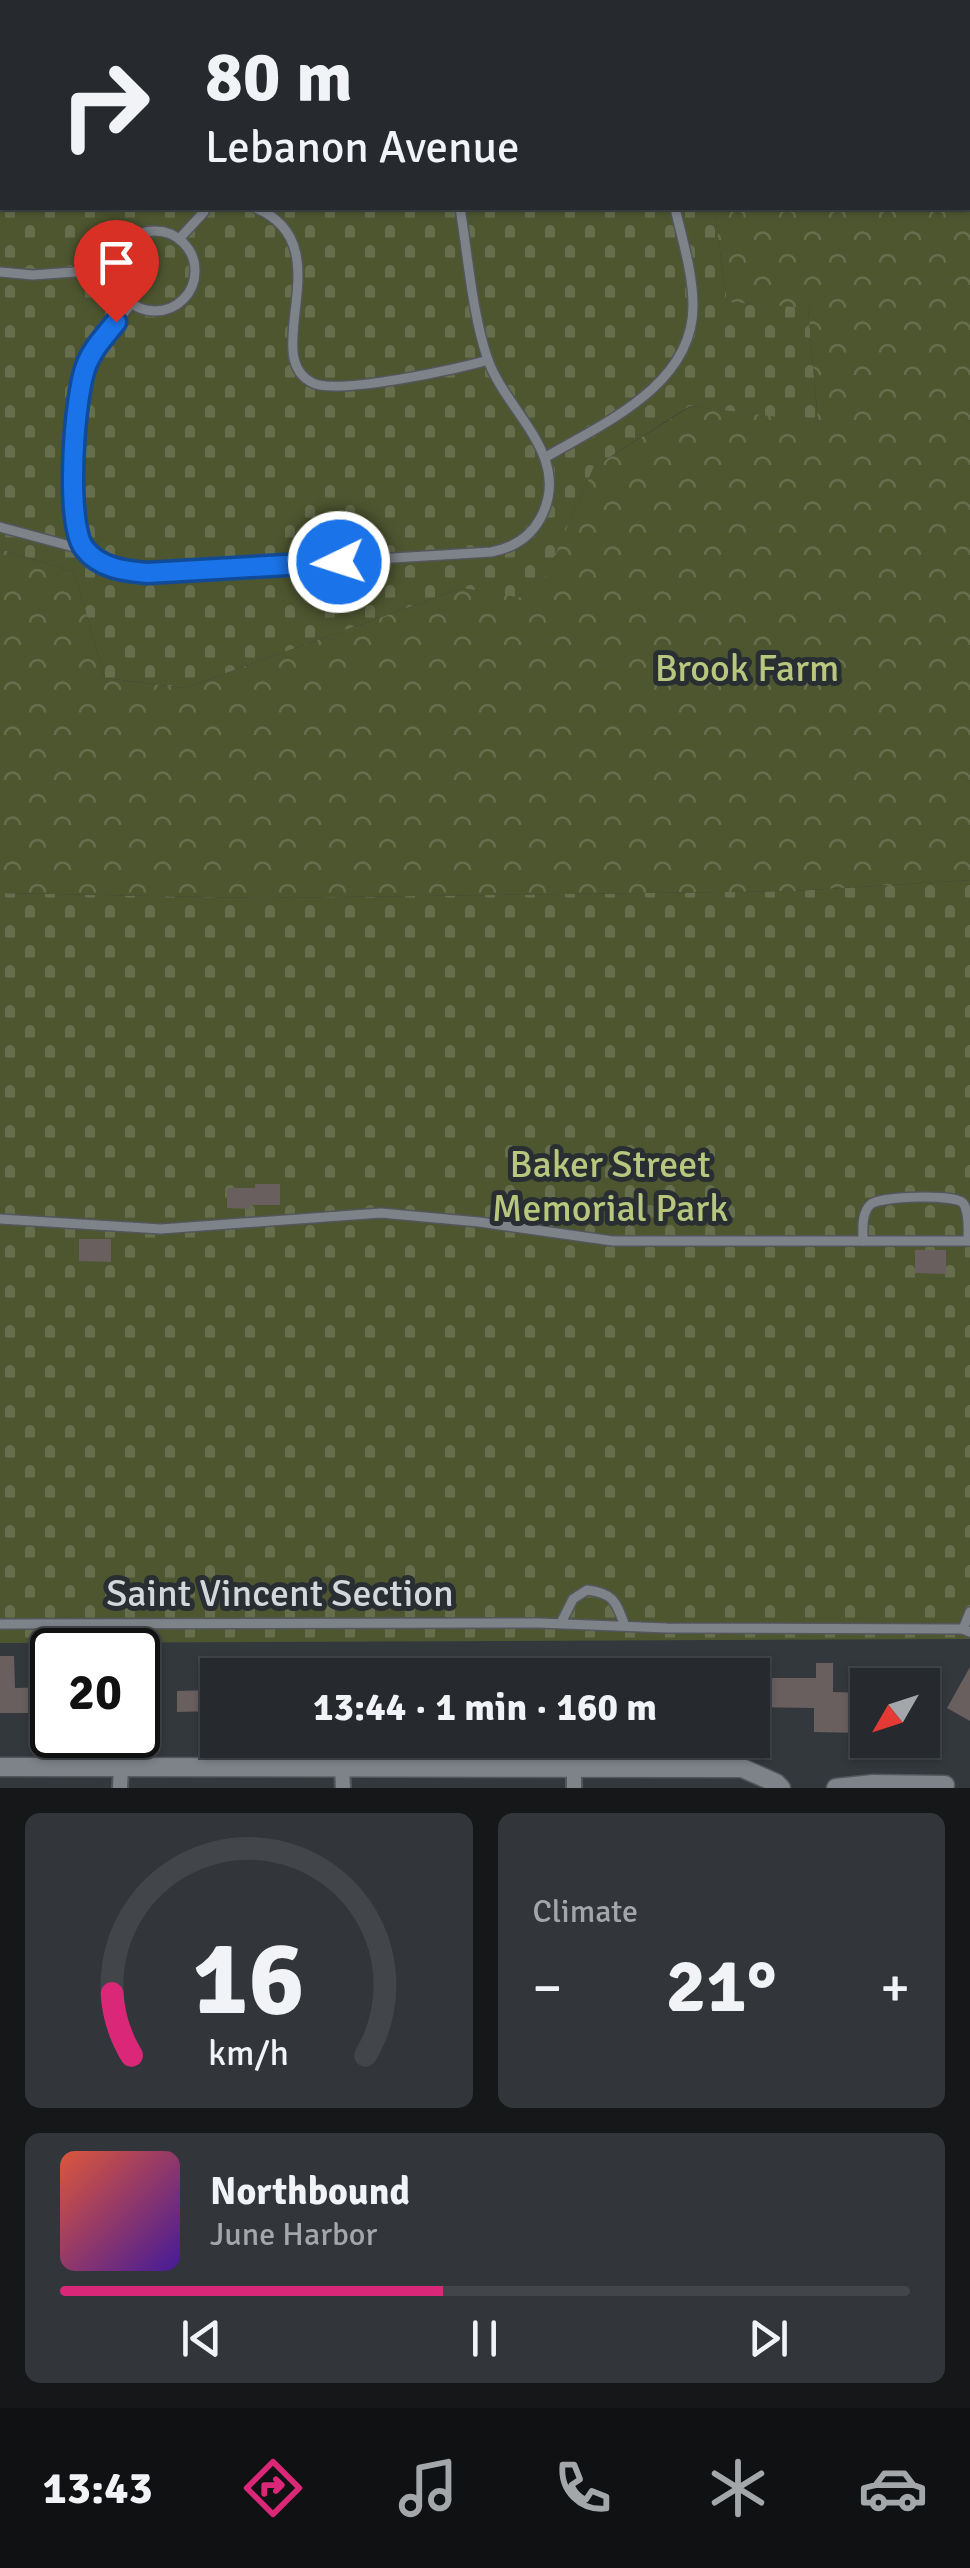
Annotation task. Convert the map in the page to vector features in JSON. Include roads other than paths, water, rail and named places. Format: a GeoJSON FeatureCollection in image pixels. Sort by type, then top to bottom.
{"type":"FeatureCollection","features":[{"type":"Feature","properties":{"kind":"street"},"geometry":{"type":"LineString","coordinates":[[0,1767],[742,1768],[781,1788]]}},
{"type":"Feature","properties":{"kind":"street"},"geometry":{"type":"LineString","coordinates":[[120,1788],[121,1767]]}},
{"type":"Feature","properties":{"kind":"street"},"geometry":{"type":"LineString","coordinates":[[342,1767],[342,1788]]}},
{"type":"Feature","properties":{"kind":"street"},"geometry":{"type":"LineString","coordinates":[[463,1788],[464,1767]]}},
{"type":"Feature","properties":{"kind":"street"},"geometry":{"type":"LineString","coordinates":[[574,1767],[574,1788]]}},
{"type":"Feature","properties":{"kind":"street"},"geometry":{"type":"LineString","coordinates":[[229,1768],[230,1788]]}},
{"type":"Feature","properties":{"kind":"street"},"geometry":{"type":"LineString","coordinates":[[687,1768],[687,1788]]}},
{"type":"Feature","properties":{"kind":"street"},"geometry":{"type":"LineString","coordinates":[[836,1788],[945,1785]]}},
{"type":"Feature","properties":{"kind":"lane"},"geometry":{"type":"LineString","coordinates":[[179,238],[204,210]]}},
{"type":"Feature","properties":{"kind":"lane"},"geometry":{"type":"LineString","coordinates":[[260,210],[280,224],[294,253],[299,292],[292,354],[297,369],[308,380],[320,385],[349,385],[488,360]]}},
{"type":"Feature","properties":{"kind":"lane"},"geometry":{"type":"LineString","coordinates":[[132,304],[95,349],[81,380],[76,421],[76,532],[86,550],[101,562],[122,570],[162,573],[500,550],[529,535],[544,512],[550,484],[546,458],[499,385],[488,360],[460,210]]}},
{"type":"Feature","properties":{"kind":"lane"},"geometry":{"type":"LineString","coordinates":[[546,458],[650,391],[683,350],[691,329],[693,301],[676,210]]}},
{"type":"Feature","properties":{"kind":"lane"},"geometry":{"type":"LineString","coordinates":[[154,231],[179,238],[194,260],[195,280],[190,292],[163,311],[150,312],[132,304],[119,289],[115,269],[120,250],[135,236],[154,231]]}},
{"type":"Feature","properties":{"kind":"lane"},"geometry":{"type":"LineString","coordinates":[[0,272],[33,276],[115,269]]}},
{"type":"Feature","properties":{"kind":"lane"},"geometry":{"type":"LineString","coordinates":[[0,527],[86,550]]}},
{"type":"Feature","properties":{"kind":"lane"},"geometry":{"type":"LineString","coordinates":[[0,1219],[161,1229],[381,1213],[479,1222],[613,1242],[969,1241],[966,1206],[950,1197],[873,1203],[863,1220],[863,1241]]}},
{"type":"Feature","properties":{"kind":"lane"},"geometry":{"type":"LineString","coordinates":[[560,1624],[573,1599],[587,1590],[603,1592],[616,1602],[626,1626]]}},
{"type":"Feature","properties":{"kind":"lane","name":"Saint Vincent Section"},"geometry":{"type":"LineString","coordinates":[[0,1624],[560,1624],[966,1631],[970,1612]]}},
{"type":"Feature","properties":{"kind":"park label","name":"Brook Farm"},"geometry":{"type":"Point","coordinates":[747,668]}},
{"type":"Feature","properties":{"kind":"park label","name":"Baker Street Memorial Park"},"geometry":{"type":"Point","coordinates":[610,1186]}}]}
